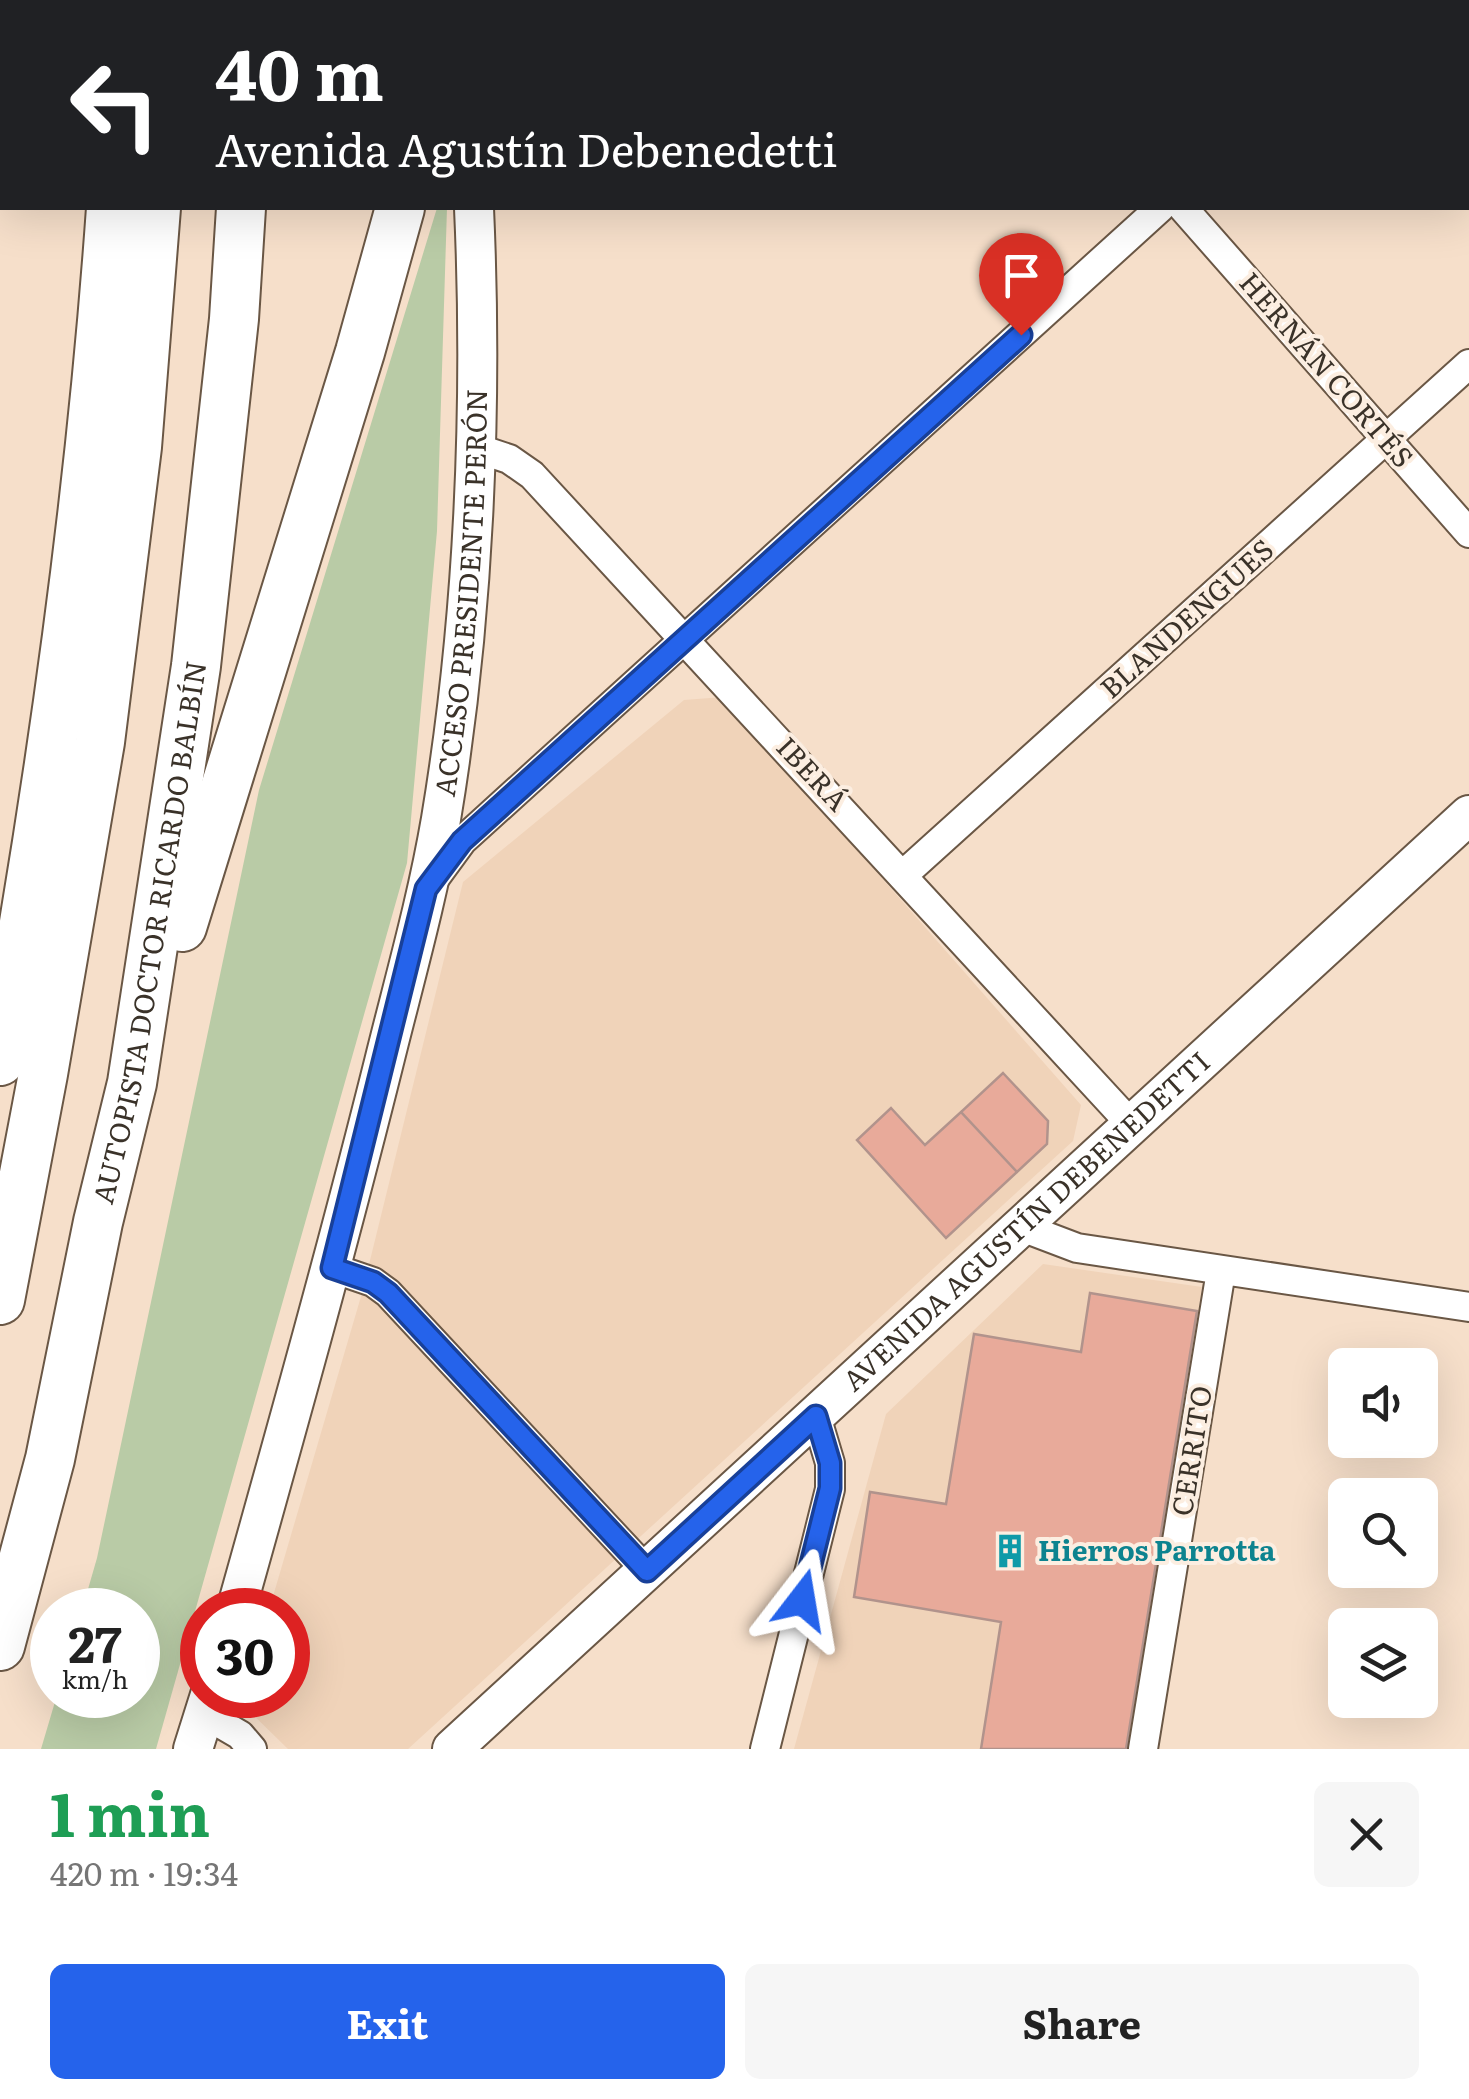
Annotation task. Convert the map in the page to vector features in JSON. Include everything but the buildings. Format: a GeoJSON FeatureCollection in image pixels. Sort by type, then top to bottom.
{"type":"FeatureCollection","features":[{"type":"Feature","properties":{"kind":"highway"},"geometry":{"type":"LineString","coordinates":[[1,1055],[22,943],[72,591],[103,321],[110,210]]}},
{"type":"Feature","properties":{"kind":"highway"},"geometry":{"type":"LineString","coordinates":[[0,1300],[100,742],[136,447],[156,210]]}},
{"type":"Feature","properties":{"kind":"highway","name":"AUTOPISTA DOCTOR RICARDO BALBÍN"},"geometry":{"type":"LineString","coordinates":[[0,1646],[50,1459],[98,1222],[132,1083],[196,666],[234,319],[241,210]]}},
{"type":"Feature","properties":{"kind":"highway"},"geometry":{"type":"LineString","coordinates":[[132,1083],[250,717],[399,210]]}},
{"type":"Feature","properties":{"kind":"main road","name":"ACCESO PRESIDENTE PERÓN"},"geometry":{"type":"LineString","coordinates":[[242,1588],[332,1268],[441,819],[460,672],[476,448],[478,296],[474,210]]}},
{"type":"Feature","properties":{"kind":"main road","name":"AVENIDA AGUSTÍN DEBENEDETTI"},"geometry":{"type":"LineString","coordinates":[[452,1749],[1469,815]]}},
{"type":"Feature","properties":{"kind":"street"},"geometry":{"type":"LineString","coordinates":[[426,889],[462,841],[1158,210]]}},
{"type":"Feature","properties":{"kind":"street","name":"HERNÁN CORTÉS"},"geometry":{"type":"LineString","coordinates":[[1185,210],[1469,534]]}},
{"type":"Feature","properties":{"kind":"street","name":"BLANDENGUES"},"geometry":{"type":"LineString","coordinates":[[904,874],[1469,364]]}},
{"type":"Feature","properties":{"kind":"street","name":"IBERÁ"},"geometry":{"type":"LineString","coordinates":[[476,448],[509,459],[532,475],[1130,1123]]}},
{"type":"Feature","properties":{"kind":"street"},"geometry":{"type":"LineString","coordinates":[[1019,1226],[1077,1248],[1469,1307]]}},
{"type":"Feature","properties":{"kind":"street"},"geometry":{"type":"LineString","coordinates":[[332,1268],[373,1282],[388,1293],[647,1571]]}},
{"type":"Feature","properties":{"kind":"street","name":"CERRITO"},"geometry":{"type":"LineString","coordinates":[[1144,1749],[1221,1270]]}},
{"type":"Feature","properties":{"kind":"street"},"geometry":{"type":"LineString","coordinates":[[765,1749],[830,1488],[830,1463],[816,1416]]}},
{"type":"Feature","properties":{"kind":"street"},"geometry":{"type":"LineString","coordinates":[[202,1719],[240,1736],[252,1749]]}},
{"type":"Feature","properties":{"kind":"shaded area"},"geometry":{"type":"Polygon","coordinates":[[[723,697],[1081,1105],[1073,1141],[408,1749],[288,1749],[256,1718],[310,1718],[310,1588],[275,1588],[362,1293],[463,882],[684,700],[723,697]]]}},
{"type":"Feature","properties":{"kind":"shaded area","name":"Hierros Parrotta"},"geometry":{"type":"Polygon","coordinates":[[[1043,1264],[1202,1287],[1129,1749],[794,1749],[886,1414],[1043,1264]]]}},
{"type":"Feature","properties":{"kind":"green space"},"geometry":{"type":"Polygon","coordinates":[[[436,210],[447,210],[437,531],[407,863],[202,1588],[180,1588],[180,1664],[156,1749],[41,1749],[50,1718],[160,1718],[160,1588],[88,1588],[259,790],[436,210]]]}},
{"type":"Feature","properties":{"kind":"place","name":"Hierros Parrotta"},"geometry":{"type":"Point","coordinates":[1010,1551]}},
{"type":"Feature","properties":{"kind":"route"},"geometry":{"type":"LineString","coordinates":[[802,1600],[830,1488],[830,1463],[816,1416],[647,1571],[388,1293],[373,1282],[332,1268],[426,889],[462,841],[1021,335]]}}]}
